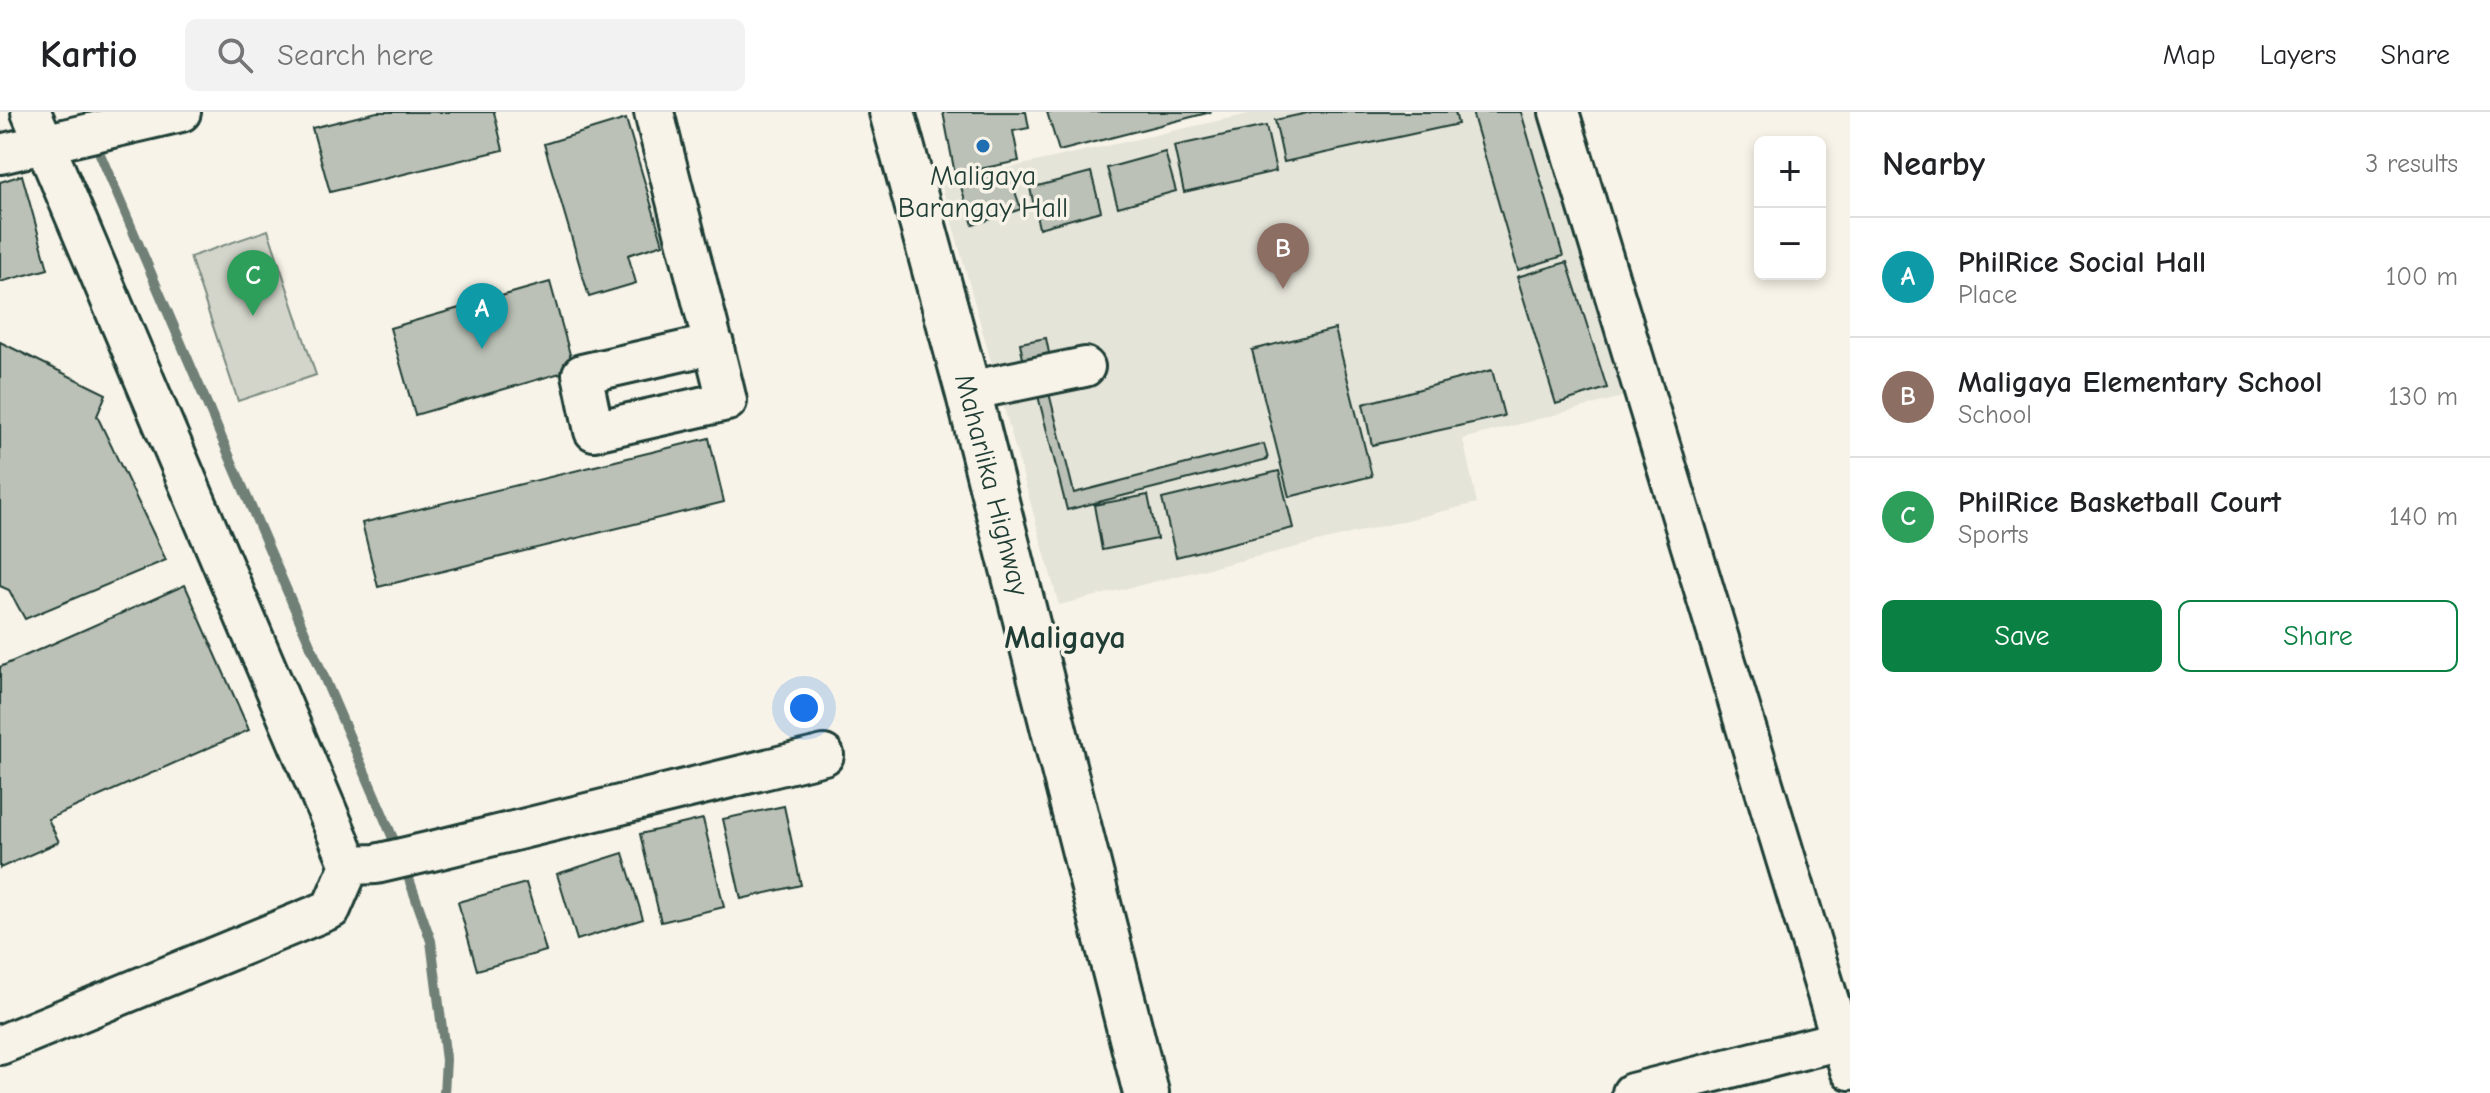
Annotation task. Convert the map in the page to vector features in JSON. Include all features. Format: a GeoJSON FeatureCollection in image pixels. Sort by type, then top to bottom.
{"type":"FeatureCollection","features":[{"type":"Feature","properties":{"kind":"highway","name":"Maharlika Highway"},"geometry":{"type":"LineString","coordinates":[[892,112],[968,391],[1146,1093]]}},
{"type":"Feature","properties":{"kind":"street"},"geometry":{"type":"LineString","coordinates":[[0,154],[38,128],[181,112]]}},
{"type":"Feature","properties":{"kind":"street"},"geometry":{"type":"LineString","coordinates":[[654,112],[714,344]]}},
{"type":"Feature","properties":{"kind":"street"},"geometry":{"type":"LineString","coordinates":[[1559,112],[1846,1055],[1632,1093]]}},
{"type":"Feature","properties":{"kind":"street"},"geometry":{"type":"LineString","coordinates":[[38,128],[363,864]]}},
{"type":"Feature","properties":{"kind":"street"},"geometry":{"type":"LineString","coordinates":[[968,391],[1085,367]]}},
{"type":"Feature","properties":{"kind":"street"},"geometry":{"type":"LineString","coordinates":[[0,1045],[331,909],[363,864],[432,851],[824,755]]}},
{"type":"Feature","properties":{"kind":"shaded area"},"geometry":{"type":"Polygon","coordinates":[[[1257,112],[1542,112],[1626,396],[1463,439],[1477,503],[1059,605],[941,183],[1257,112]]]}},
{"type":"Feature","properties":{"kind":"shaded area"},"geometry":{"type":"Polygon","coordinates":[[[268,230],[316,375],[238,401],[190,257],[268,230]]]}},
{"type":"Feature","properties":{"kind":"building"},"geometry":{"type":"Polygon","coordinates":[[[377,112],[494,112],[503,150],[330,192],[312,128],[377,112]]]}},
{"type":"Feature","properties":{"kind":"building","name":"Maligaya Barangay Hall"},"geometry":{"type":"Polygon","coordinates":[[[943,112],[1026,112],[1029,128],[1013,131],[1019,161],[955,174],[943,112]]]}},
{"type":"Feature","properties":{"kind":"building"},"geometry":{"type":"Polygon","coordinates":[[[1047,112],[1211,112],[1059,151],[1047,112]]]}},
{"type":"Feature","properties":{"kind":"building"},"geometry":{"type":"Polygon","coordinates":[[[1312,112],[1455,112],[1458,124],[1284,162],[1275,120],[1312,112]]]}},
{"type":"Feature","properties":{"kind":"building"},"geometry":{"type":"Polygon","coordinates":[[[1472,112],[1521,112],[1563,256],[1518,270],[1472,112]]]}},
{"type":"Feature","properties":{"kind":"building"},"geometry":{"type":"Polygon","coordinates":[[[626,119],[663,244],[628,255],[636,283],[589,297],[544,144],[626,119]]]}},
{"type":"Feature","properties":{"kind":"building"},"geometry":{"type":"Polygon","coordinates":[[[1266,126],[1276,171],[1184,192],[1174,146],[1266,126]]]}},
{"type":"Feature","properties":{"kind":"building"},"geometry":{"type":"Polygon","coordinates":[[[1165,152],[1176,191],[1118,207],[1107,168],[1165,152]]]}},
{"type":"Feature","properties":{"kind":"building"},"geometry":{"type":"Polygon","coordinates":[[[1008,171],[1021,209],[973,225],[961,187],[1008,171]]]}},
{"type":"Feature","properties":{"kind":"building"},"geometry":{"type":"Polygon","coordinates":[[[1091,172],[1101,211],[1039,228],[1030,188],[1091,172]]]}},
{"type":"Feature","properties":{"kind":"building"},"geometry":{"type":"Polygon","coordinates":[[[22,175],[48,269],[0,282],[0,182],[22,175]]]}},
{"type":"Feature","properties":{"kind":"building"},"geometry":{"type":"Polygon","coordinates":[[[1567,262],[1607,388],[1556,404],[1517,277],[1567,262]]]}},
{"type":"Feature","properties":{"kind":"building"},"geometry":{"type":"Polygon","coordinates":[[[550,282],[574,369],[415,415],[390,328],[550,282]]]}},
{"type":"Feature","properties":{"kind":"building"},"geometry":{"type":"Polygon","coordinates":[[[1335,329],[1372,476],[1289,497],[1252,350],[1335,329]]]}},
{"type":"Feature","properties":{"kind":"building"},"geometry":{"type":"Polygon","coordinates":[[[1046,338],[1050,358],[1024,364],[1020,343],[1046,338]]]}},
{"type":"Feature","properties":{"kind":"building"},"geometry":{"type":"Polygon","coordinates":[[[0,342],[106,394],[97,416],[166,560],[25,619],[9,590],[0,586],[0,342]]]}},
{"type":"Feature","properties":{"kind":"building"},"geometry":{"type":"Polygon","coordinates":[[[1492,370],[1504,416],[1372,445],[1363,404],[1492,370]]]}},
{"type":"Feature","properties":{"kind":"building"},"geometry":{"type":"Polygon","coordinates":[[[1046,381],[1074,493],[1264,444],[1268,459],[1067,510],[1035,384],[1046,381]]]}},
{"type":"Feature","properties":{"kind":"building"},"geometry":{"type":"Polygon","coordinates":[[[709,438],[724,502],[378,587],[362,523],[709,438]]]}},
{"type":"Feature","properties":{"kind":"building"},"geometry":{"type":"Polygon","coordinates":[[[1279,471],[1293,528],[1176,557],[1162,499],[1279,471]]]}},
{"type":"Feature","properties":{"kind":"building"},"geometry":{"type":"Polygon","coordinates":[[[1148,495],[1157,539],[1102,550],[1094,505],[1148,495]]]}},
{"type":"Feature","properties":{"kind":"building"},"geometry":{"type":"Polygon","coordinates":[[[185,585],[249,730],[48,819],[59,842],[0,868],[0,667],[185,585]]]}},
{"type":"Feature","properties":{"kind":"building"},"geometry":{"type":"Polygon","coordinates":[[[784,806],[801,885],[741,899],[723,819],[784,806]]]}},
{"type":"Feature","properties":{"kind":"building"},"geometry":{"type":"Polygon","coordinates":[[[703,819],[724,907],[661,922],[640,834],[703,819]]]}},
{"type":"Feature","properties":{"kind":"building"},"geometry":{"type":"Polygon","coordinates":[[[623,853],[643,919],[577,940],[557,874],[623,853]]]}},
{"type":"Feature","properties":{"kind":"building"},"geometry":{"type":"Polygon","coordinates":[[[526,883],[546,951],[477,970],[458,902],[526,883]]]}},
{"type":"Feature","properties":{"kind":"waterway"},"geometry":{"type":"LineString","coordinates":[[100,154],[398,850]]}},
{"type":"Feature","properties":{"kind":"waterway"},"geometry":{"type":"LineString","coordinates":[[404,865],[431,941],[446,1060],[444,1093]]}},
{"type":"Feature","properties":{"kind":"place","name":"Maligaya Barangay Hall"},"geometry":{"type":"Point","coordinates":[983,146]}},
{"type":"Feature","properties":{"kind":"place","name":"Maligaya Elementary School"},"geometry":{"type":"Point","coordinates":[1283,289]}},
{"type":"Feature","properties":{"kind":"place","name":"PhilRice Basketball Court"},"geometry":{"type":"Point","coordinates":[253,316]}},
{"type":"Feature","properties":{"kind":"place","name":"PhilRice Social Hall"},"geometry":{"type":"Point","coordinates":[482,349]}},
{"type":"Feature","properties":{"kind":"district","name":"Maligaya"},"geometry":{"type":"Point","coordinates":[1065,637]}}]}
